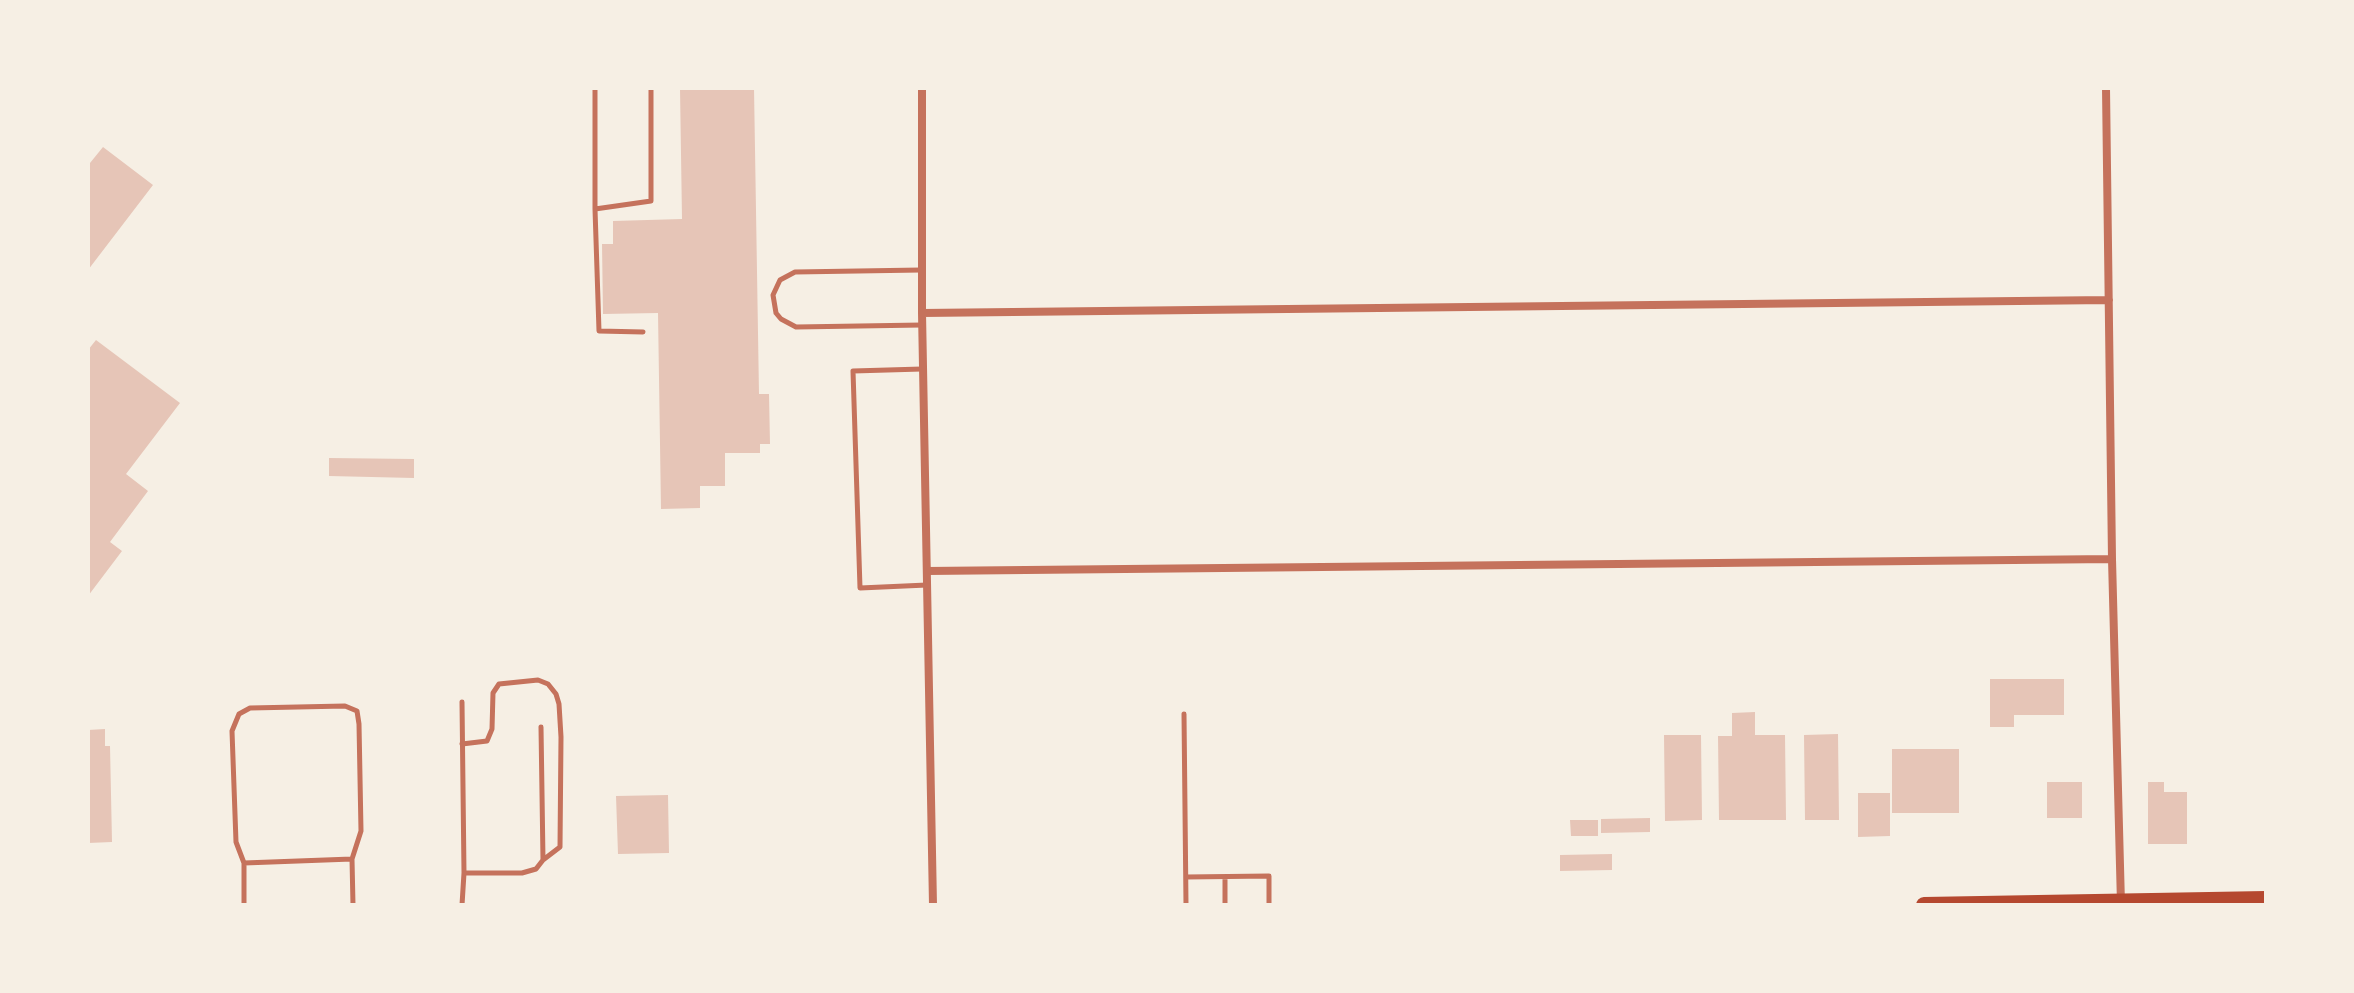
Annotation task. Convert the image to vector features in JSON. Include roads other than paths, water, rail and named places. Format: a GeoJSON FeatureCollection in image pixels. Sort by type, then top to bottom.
{"type":"FeatureCollection","features":[{"type":"Feature","properties":{"kind":"main road"},"geometry":{"type":"LineString","coordinates":[[1924,905],[2266,899]]}},
{"type":"Feature","properties":{"kind":"street"},"geometry":{"type":"LineString","coordinates":[[922,88],[922,313],[933,905]]}},
{"type":"Feature","properties":{"kind":"street"},"geometry":{"type":"LineString","coordinates":[[2106,88],[2112,559],[2121,903]]}},
{"type":"Feature","properties":{"kind":"street"},"geometry":{"type":"LineString","coordinates":[[922,313],[2109,300]]}},
{"type":"Feature","properties":{"kind":"street"},"geometry":{"type":"LineString","coordinates":[[927,571],[2112,559]]}},
{"type":"Feature","properties":{"kind":"lane"},"geometry":{"type":"LineString","coordinates":[[595,88],[599,331],[643,332]]}},
{"type":"Feature","properties":{"kind":"lane"},"geometry":{"type":"LineString","coordinates":[[595,209],[651,201],[651,88]]}},
{"type":"Feature","properties":{"kind":"lane"},"geometry":{"type":"LineString","coordinates":[[922,270],[795,272],[780,280],[773,295],[776,313],[796,327],[923,325]]}},
{"type":"Feature","properties":{"kind":"lane"},"geometry":{"type":"LineString","coordinates":[[923,369],[853,371],[860,588],[927,585]]}},
{"type":"Feature","properties":{"kind":"lane"},"geometry":{"type":"LineString","coordinates":[[462,744],[487,741],[492,729],[493,693],[499,684],[538,680],[548,684],[556,694],[561,737],[560,847],[536,869],[522,873],[464,873]]}},
{"type":"Feature","properties":{"kind":"lane"},"geometry":{"type":"LineString","coordinates":[[462,702],[462,905]]}},
{"type":"Feature","properties":{"kind":"lane"},"geometry":{"type":"LineString","coordinates":[[244,905],[244,863],[236,842],[232,731],[239,714],[250,708],[345,706],[357,711],[361,831],[352,859],[353,905]]}},
{"type":"Feature","properties":{"kind":"lane"},"geometry":{"type":"LineString","coordinates":[[1184,714],[1186,905]]}},
{"type":"Feature","properties":{"kind":"lane"},"geometry":{"type":"LineString","coordinates":[[541,727],[543,860]]}},
{"type":"Feature","properties":{"kind":"lane"},"geometry":{"type":"LineString","coordinates":[[244,863],[352,859]]}},
{"type":"Feature","properties":{"kind":"lane"},"geometry":{"type":"LineString","coordinates":[[1186,877],[1269,876],[1269,905]]}},
{"type":"Feature","properties":{"kind":"lane"},"geometry":{"type":"LineString","coordinates":[[1225,877],[1225,905]]}}]}
